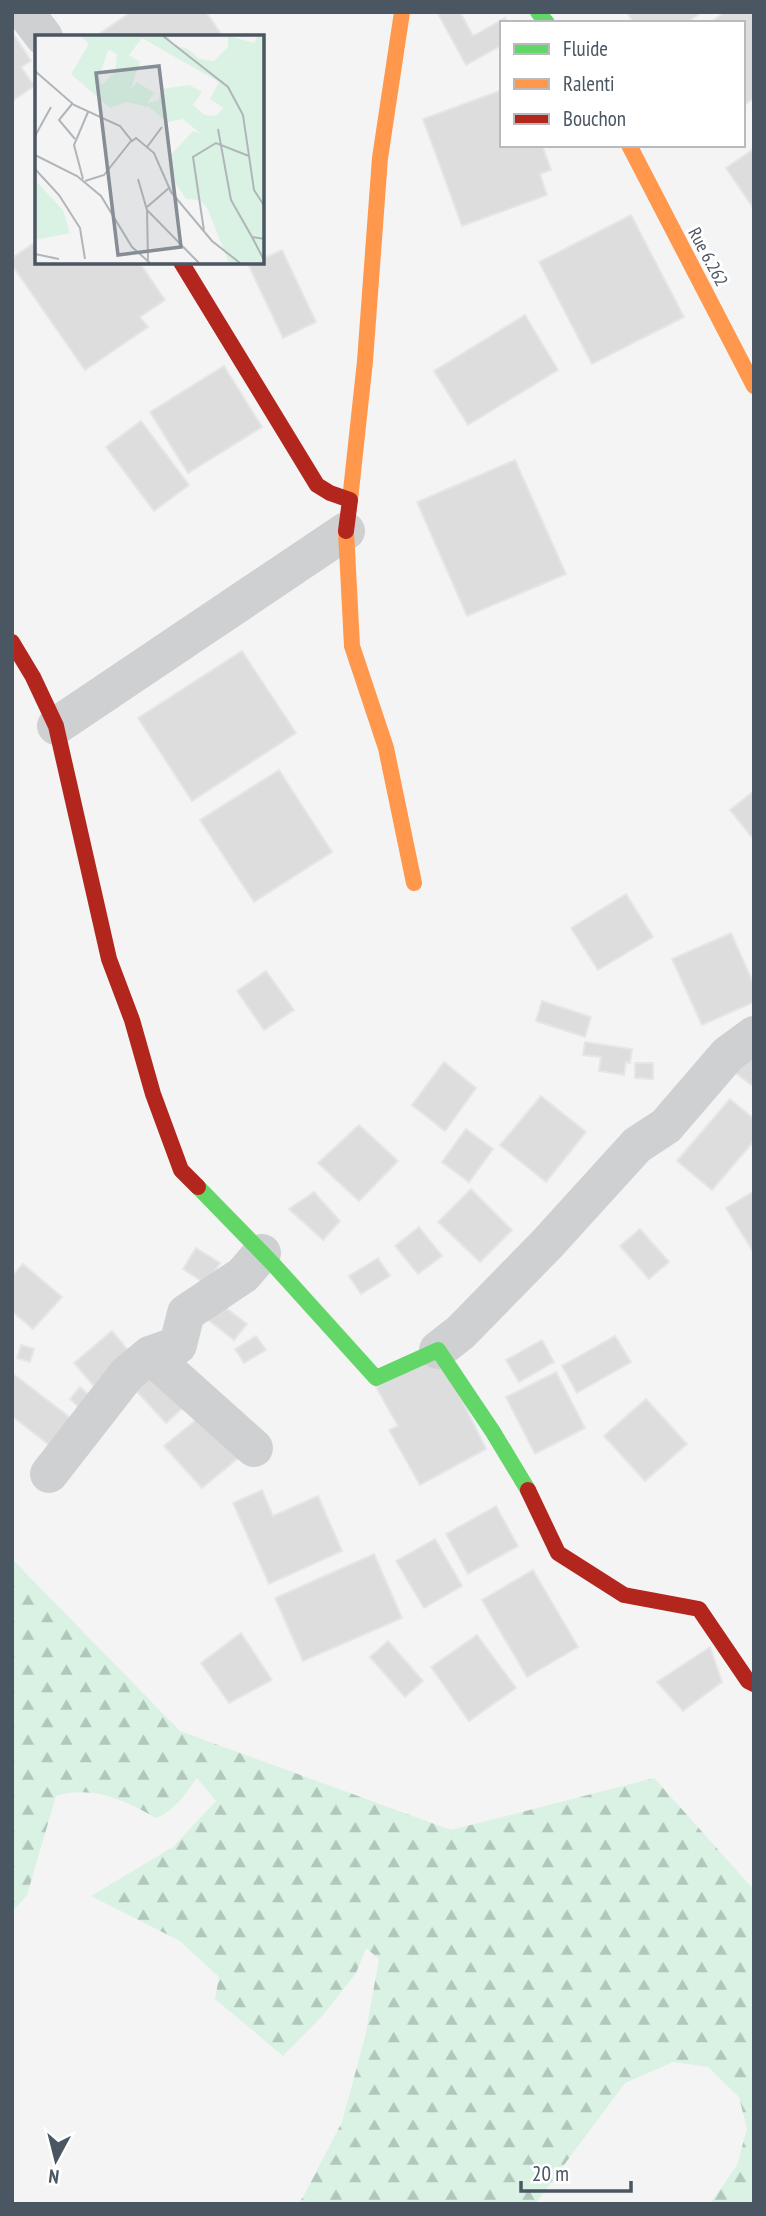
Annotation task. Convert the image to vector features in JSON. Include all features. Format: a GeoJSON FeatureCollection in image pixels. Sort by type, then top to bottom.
{"type":"FeatureCollection","features":[{"type":"Feature","properties":{"kind":"street"},"geometry":{"type":"LineString","coordinates":[[25,12],[42,35]]}},
{"type":"Feature","properties":{"kind":"street"},"geometry":{"type":"LineString","coordinates":[[402,12],[380,158],[365,361],[348,515],[352,646],[386,748],[414,883]]}},
{"type":"Feature","properties":{"kind":"street","name":"Rue 6.262"},"geometry":{"type":"LineString","coordinates":[[630,147],[754,386]]}},
{"type":"Feature","properties":{"kind":"street"},"geometry":{"type":"LineString","coordinates":[[182,264],[317,485],[330,493],[348,515]]}},
{"type":"Feature","properties":{"kind":"street"},"geometry":{"type":"LineString","coordinates":[[56,726],[348,515]]}},
{"type":"Feature","properties":{"kind":"street"},"geometry":{"type":"LineString","coordinates":[[12,642],[33,677],[56,726],[109,959],[181,1170],[262,1253],[376,1378],[438,1350],[461,1332],[547,1244],[637,1145],[666,1126],[728,1054],[754,1035]]}},
{"type":"Feature","properties":{"kind":"street"},"geometry":{"type":"LineString","coordinates":[[49,1474],[127,1374],[150,1355],[177,1345],[186,1313],[243,1275],[262,1253]]}},
{"type":"Feature","properties":{"kind":"street"},"geometry":{"type":"LineString","coordinates":[[438,1350],[537,1504],[558,1553],[624,1595],[699,1609],[748,1681],[754,1684]]}},
{"type":"Feature","properties":{"kind":"street"},"geometry":{"type":"LineString","coordinates":[[150,1355],[254,1448]]}},
{"type":"Feature","properties":{"kind":"green space"},"geometry":{"type":"Polygon","coordinates":[[[12,1559],[180,1731],[451,1830],[654,1778],[754,1890],[754,2204],[710,2204],[737,2165],[747,2129],[739,2097],[708,2067],[673,2062],[625,2083],[535,2204],[298,2204],[342,2122],[365,2037],[379,1959],[366,1948],[356,1973],[323,2015],[283,2056],[215,1999],[219,1977],[180,1941],[91,1896],[173,1847],[216,1801],[197,1778],[174,1806],[156,1818],[120,1800],[95,1793],[56,1796],[27,1895],[12,1912],[12,1559]]]}},
{"type":"Feature","properties":{"kind":"building"},"geometry":{"type":"Polygon","coordinates":[[[131,12],[206,12],[222,35],[100,35],[131,12]]]}},
{"type":"Feature","properties":{"kind":"building"},"geometry":{"type":"Polygon","coordinates":[[[437,12],[460,12],[473,36],[505,18],[507,21],[500,21],[500,46],[466,65],[437,12]]]}},
{"type":"Feature","properties":{"kind":"building"},"geometry":{"type":"Polygon","coordinates":[[[627,12],[702,12],[689,21],[633,21],[627,12]]]}},
{"type":"Feature","properties":{"kind":"building"},"geometry":{"type":"Polygon","coordinates":[[[725,12],[754,12],[754,98],[745,104],[745,21],[713,21],[725,12]]]}},
{"type":"Feature","properties":{"kind":"building"},"geometry":{"type":"Polygon","coordinates":[[[12,32],[31,61],[21,67],[34,86],[12,101],[12,32]]]}},
{"type":"Feature","properties":{"kind":"building"},"geometry":{"type":"Polygon","coordinates":[[[500,91],[500,147],[543,147],[551,170],[540,174],[547,195],[462,226],[423,119],[500,91]]]}},
{"type":"Feature","properties":{"kind":"building"},"geometry":{"type":"Polygon","coordinates":[[[754,149],[754,209],[726,168],[754,149]]]}},
{"type":"Feature","properties":{"kind":"building"},"geometry":{"type":"Polygon","coordinates":[[[631,215],[684,317],[592,364],[539,262],[631,215]]]}},
{"type":"Feature","properties":{"kind":"building"},"geometry":{"type":"Polygon","coordinates":[[[35,242],[35,264],[140,264],[165,300],[140,317],[148,327],[85,370],[12,265],[12,258],[35,242]]]}},
{"type":"Feature","properties":{"kind":"building"},"geometry":{"type":"Polygon","coordinates":[[[282,250],[316,322],[283,338],[249,266],[264,264],[264,258],[282,250]]]}},
{"type":"Feature","properties":{"kind":"building"},"geometry":{"type":"Polygon","coordinates":[[[525,315],[558,370],[468,425],[434,371],[525,315]]]}},
{"type":"Feature","properties":{"kind":"building"},"geometry":{"type":"Polygon","coordinates":[[[224,366],[262,427],[188,473],[150,412],[224,366]]]}},
{"type":"Feature","properties":{"kind":"building"},"geometry":{"type":"Polygon","coordinates":[[[141,421],[189,485],[154,511],[106,447],[141,421]]]}},
{"type":"Feature","properties":{"kind":"building"},"geometry":{"type":"Polygon","coordinates":[[[515,460],[566,574],[467,616],[417,502],[515,460]]]}},
{"type":"Feature","properties":{"kind":"building"},"geometry":{"type":"Polygon","coordinates":[[[242,651],[296,733],[192,801],[138,718],[242,651]]]}},
{"type":"Feature","properties":{"kind":"building"},"geometry":{"type":"Polygon","coordinates":[[[279,770],[332,852],[254,902],[200,820],[279,770]]]}},
{"type":"Feature","properties":{"kind":"building"},"geometry":{"type":"Polygon","coordinates":[[[754,791],[754,840],[730,810],[754,791]]]}},
{"type":"Feature","properties":{"kind":"building"},"geometry":{"type":"Polygon","coordinates":[[[626,894],[653,937],[598,970],[571,928],[626,894]]]}},
{"type":"Feature","properties":{"kind":"building"},"geometry":{"type":"Polygon","coordinates":[[[731,933],[754,985],[754,1002],[702,1025],[672,959],[731,933]]]}},
{"type":"Feature","properties":{"kind":"building"},"geometry":{"type":"Polygon","coordinates":[[[266,971],[294,1010],[264,1030],[237,991],[266,971]]]}},
{"type":"Feature","properties":{"kind":"building"},"geometry":{"type":"Polygon","coordinates":[[[542,1001],[591,1017],[585,1037],[536,1021],[542,1001]]]}},
{"type":"Feature","properties":{"kind":"building"},"geometry":{"type":"Polygon","coordinates":[[[585,1042],[632,1049],[630,1063],[626,1062],[624,1075],[599,1071],[601,1057],[583,1055],[585,1042]]]}},
{"type":"Feature","properties":{"kind":"building"},"geometry":{"type":"Polygon","coordinates":[[[754,1045],[754,1087],[733,1071],[754,1045]]]}},
{"type":"Feature","properties":{"kind":"building"},"geometry":{"type":"Polygon","coordinates":[[[444,1062],[476,1088],[445,1131],[412,1105],[444,1062]]]}},
{"type":"Feature","properties":{"kind":"building"},"geometry":{"type":"Polygon","coordinates":[[[635,1063],[653,1063],[653,1079],[635,1078],[635,1063]]]}},
{"type":"Feature","properties":{"kind":"building"},"geometry":{"type":"Polygon","coordinates":[[[541,1096],[586,1132],[546,1182],[500,1145],[541,1096]]]}},
{"type":"Feature","properties":{"kind":"building"},"geometry":{"type":"Polygon","coordinates":[[[730,1099],[754,1119],[754,1141],[712,1190],[677,1161],[730,1099]]]}},
{"type":"Feature","properties":{"kind":"building"},"geometry":{"type":"Polygon","coordinates":[[[359,1125],[398,1161],[359,1201],[318,1163],[359,1125]]]}},
{"type":"Feature","properties":{"kind":"building"},"geometry":{"type":"Polygon","coordinates":[[[466,1129],[493,1149],[469,1182],[442,1162],[466,1129]]]}},
{"type":"Feature","properties":{"kind":"building"},"geometry":{"type":"Polygon","coordinates":[[[471,1189],[512,1230],[480,1262],[438,1222],[471,1189]]]}},
{"type":"Feature","properties":{"kind":"building"},"geometry":{"type":"Polygon","coordinates":[[[754,1191],[754,1253],[726,1208],[754,1191]]]}},
{"type":"Feature","properties":{"kind":"building"},"geometry":{"type":"Polygon","coordinates":[[[314,1192],[340,1221],[323,1240],[289,1209],[314,1192]]]}},
{"type":"Feature","properties":{"kind":"building"},"geometry":{"type":"Polygon","coordinates":[[[419,1227],[442,1256],[418,1274],[395,1246],[419,1227]]]}},
{"type":"Feature","properties":{"kind":"building"},"geometry":{"type":"Polygon","coordinates":[[[640,1229],[669,1262],[649,1279],[620,1246],[640,1229]]]}},
{"type":"Feature","properties":{"kind":"building"},"geometry":{"type":"Polygon","coordinates":[[[196,1248],[220,1263],[206,1284],[183,1269],[196,1248]]]}},
{"type":"Feature","properties":{"kind":"building"},"geometry":{"type":"Polygon","coordinates":[[[378,1258],[390,1276],[361,1294],[349,1276],[378,1258]]]}},
{"type":"Feature","properties":{"kind":"building"},"geometry":{"type":"Polygon","coordinates":[[[23,1264],[62,1297],[33,1329],[12,1311],[12,1276],[23,1264]]]}},
{"type":"Feature","properties":{"kind":"building"},"geometry":{"type":"Polygon","coordinates":[[[214,1299],[247,1324],[234,1340],[202,1315],[214,1299]]]}},
{"type":"Feature","properties":{"kind":"building"},"geometry":{"type":"Polygon","coordinates":[[[112,1331],[132,1355],[94,1386],[74,1363],[112,1331]]]}},
{"type":"Feature","properties":{"kind":"building"},"geometry":{"type":"Polygon","coordinates":[[[256,1336],[266,1350],[244,1363],[235,1349],[256,1336]]]}},
{"type":"Feature","properties":{"kind":"building"},"geometry":{"type":"Polygon","coordinates":[[[615,1336],[631,1362],[577,1393],[562,1366],[615,1336]]]}},
{"type":"Feature","properties":{"kind":"building"},"geometry":{"type":"Polygon","coordinates":[[[542,1340],[554,1362],[519,1382],[506,1360],[542,1340]]]}},
{"type":"Feature","properties":{"kind":"building"},"geometry":{"type":"Polygon","coordinates":[[[21,1345],[34,1349],[30,1362],[17,1358],[21,1345]]]}},
{"type":"Feature","properties":{"kind":"building"},"geometry":{"type":"Polygon","coordinates":[[[439,1353],[486,1449],[420,1485],[389,1430],[398,1426],[376,1387],[439,1353]]]}},
{"type":"Feature","properties":{"kind":"building"},"geometry":{"type":"Polygon","coordinates":[[[148,1364],[186,1405],[166,1423],[128,1382],[148,1364]]]}},
{"type":"Feature","properties":{"kind":"building"},"geometry":{"type":"Polygon","coordinates":[[[556,1372],[585,1428],[535,1454],[506,1397],[556,1372]]]}},
{"type":"Feature","properties":{"kind":"building"},"geometry":{"type":"Polygon","coordinates":[[[12,1373],[73,1420],[52,1447],[12,1416],[12,1373]]]}},
{"type":"Feature","properties":{"kind":"building"},"geometry":{"type":"Polygon","coordinates":[[[80,1387],[98,1403],[86,1414],[70,1399],[80,1387]]]}},
{"type":"Feature","properties":{"kind":"building"},"geometry":{"type":"Polygon","coordinates":[[[646,1399],[687,1444],[645,1481],[604,1436],[646,1399]]]}},
{"type":"Feature","properties":{"kind":"building"},"geometry":{"type":"Polygon","coordinates":[[[202,1415],[242,1455],[202,1488],[164,1446],[202,1415]]]}},
{"type":"Feature","properties":{"kind":"building"},"geometry":{"type":"Polygon","coordinates":[[[262,1490],[273,1516],[318,1496],[342,1551],[269,1584],[233,1503],[262,1490]]]}},
{"type":"Feature","properties":{"kind":"building"},"geometry":{"type":"Polygon","coordinates":[[[496,1506],[518,1546],[468,1574],[446,1534],[496,1506]]]}},
{"type":"Feature","properties":{"kind":"building"},"geometry":{"type":"Polygon","coordinates":[[[435,1539],[462,1586],[424,1608],[396,1561],[435,1539]]]}},
{"type":"Feature","properties":{"kind":"building"},"geometry":{"type":"Polygon","coordinates":[[[374,1554],[402,1618],[303,1661],[275,1598],[374,1554]]]}},
{"type":"Feature","properties":{"kind":"building"},"geometry":{"type":"Polygon","coordinates":[[[533,1570],[578,1647],[527,1677],[482,1600],[533,1570]]]}},
{"type":"Feature","properties":{"kind":"building"},"geometry":{"type":"Polygon","coordinates":[[[241,1633],[272,1680],[229,1703],[201,1663],[241,1633]]]}},
{"type":"Feature","properties":{"kind":"building"},"geometry":{"type":"Polygon","coordinates":[[[477,1635],[516,1688],[469,1721],[431,1667],[477,1635]]]}},
{"type":"Feature","properties":{"kind":"building"},"geometry":{"type":"Polygon","coordinates":[[[388,1641],[423,1681],[405,1697],[370,1657],[388,1641]]]}},
{"type":"Feature","properties":{"kind":"building"},"geometry":{"type":"Polygon","coordinates":[[[710,1647],[722,1682],[683,1711],[657,1682],[710,1647]]]}},
{"type":"Feature","properties":{"kind":"traffic: fast"},"geometry":{"type":"LineString","coordinates":[[538,12],[545,21]]}},
{"type":"Feature","properties":{"kind":"traffic: fast"},"geometry":{"type":"LineString","coordinates":[[198,1187],[273,1264],[376,1378],[438,1350],[528,1490]]}},
{"type":"Feature","properties":{"kind":"traffic: slow"},"geometry":{"type":"LineString","coordinates":[[350,500],[365,361],[380,158],[402,12]]}},
{"type":"Feature","properties":{"kind":"traffic: slow"},"geometry":{"type":"LineString","coordinates":[[630,147],[754,386]]}},
{"type":"Feature","properties":{"kind":"traffic: slow"},"geometry":{"type":"LineString","coordinates":[[346,531],[352,646],[386,748],[414,883]]}},
{"type":"Feature","properties":{"kind":"traffic: jam"},"geometry":{"type":"LineString","coordinates":[[182,264],[317,485],[350,500],[346,531]]}},
{"type":"Feature","properties":{"kind":"traffic: jam"},"geometry":{"type":"LineString","coordinates":[[12,642],[33,677],[56,726],[109,959],[181,1170],[198,1187]]}},
{"type":"Feature","properties":{"kind":"traffic: jam"},"geometry":{"type":"LineString","coordinates":[[528,1490],[558,1553],[624,1595],[699,1609],[748,1681],[754,1684]]}}]}
